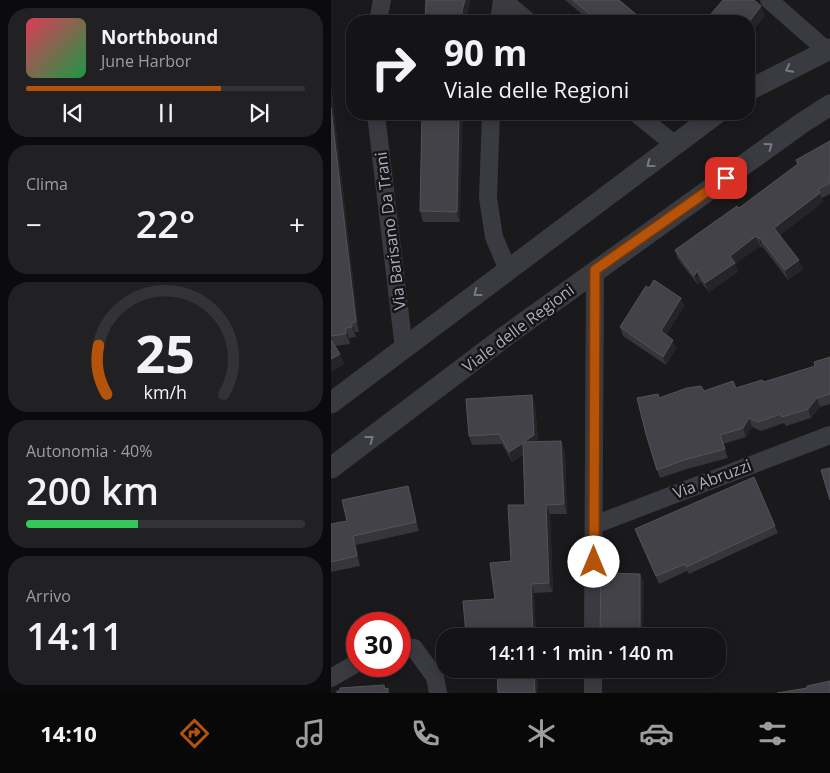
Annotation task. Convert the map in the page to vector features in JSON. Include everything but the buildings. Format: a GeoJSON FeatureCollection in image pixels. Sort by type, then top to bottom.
{"type":"FeatureCollection","features":[{"type":"Feature","properties":{"kind":"street"},"geometry":{"type":"LineString","coordinates":[[379,15],[382,0]]}},
{"type":"Feature","properties":{"kind":"street"},"geometry":{"type":"LineString","coordinates":[[500,15],[503,0],[521,15]]}},
{"type":"Feature","properties":{"kind":"street"},"geometry":{"type":"LineString","coordinates":[[755,87],[828,50],[769,0]]}},
{"type":"Feature","properties":{"kind":"street","name":"Viale delle Regioni"},"geometry":{"type":"LineString","coordinates":[[331,468],[595,270],[830,105]]}},
{"type":"Feature","properties":{"kind":"street","name":"Via Barisano Da Trani"},"geometry":{"type":"LineString","coordinates":[[377,120],[403,349]]}},
{"type":"Feature","properties":{"kind":"street"},"geometry":{"type":"LineString","coordinates":[[491,120],[488,198],[494,237],[508,270]]}},
{"type":"Feature","properties":{"kind":"street"},"geometry":{"type":"LineString","coordinates":[[644,120],[675,145]]}},
{"type":"Feature","properties":{"kind":"street"},"geometry":{"type":"LineString","coordinates":[[331,403],[709,120]]}},
{"type":"Feature","properties":{"kind":"street"},"geometry":{"type":"LineString","coordinates":[[593,628],[595,270]]}},
{"type":"Feature","properties":{"kind":"street","name":"Via Abruzzi"},"geometry":{"type":"LineString","coordinates":[[595,525],[830,435]]}},
{"type":"Feature","properties":{"kind":"street"},"geometry":{"type":"LineString","coordinates":[[411,648],[414,648],[435,677],[438,693]]}},
{"type":"Feature","properties":{"kind":"street"},"geometry":{"type":"LineString","coordinates":[[331,678],[346,669]]}},
{"type":"Feature","properties":{"kind":"street"},"geometry":{"type":"LineString","coordinates":[[593,678],[593,693]]}},
{"type":"Feature","properties":{"kind":"route"},"geometry":{"type":"LineString","coordinates":[[594,562],[595,270],[726,178]]}}]}
